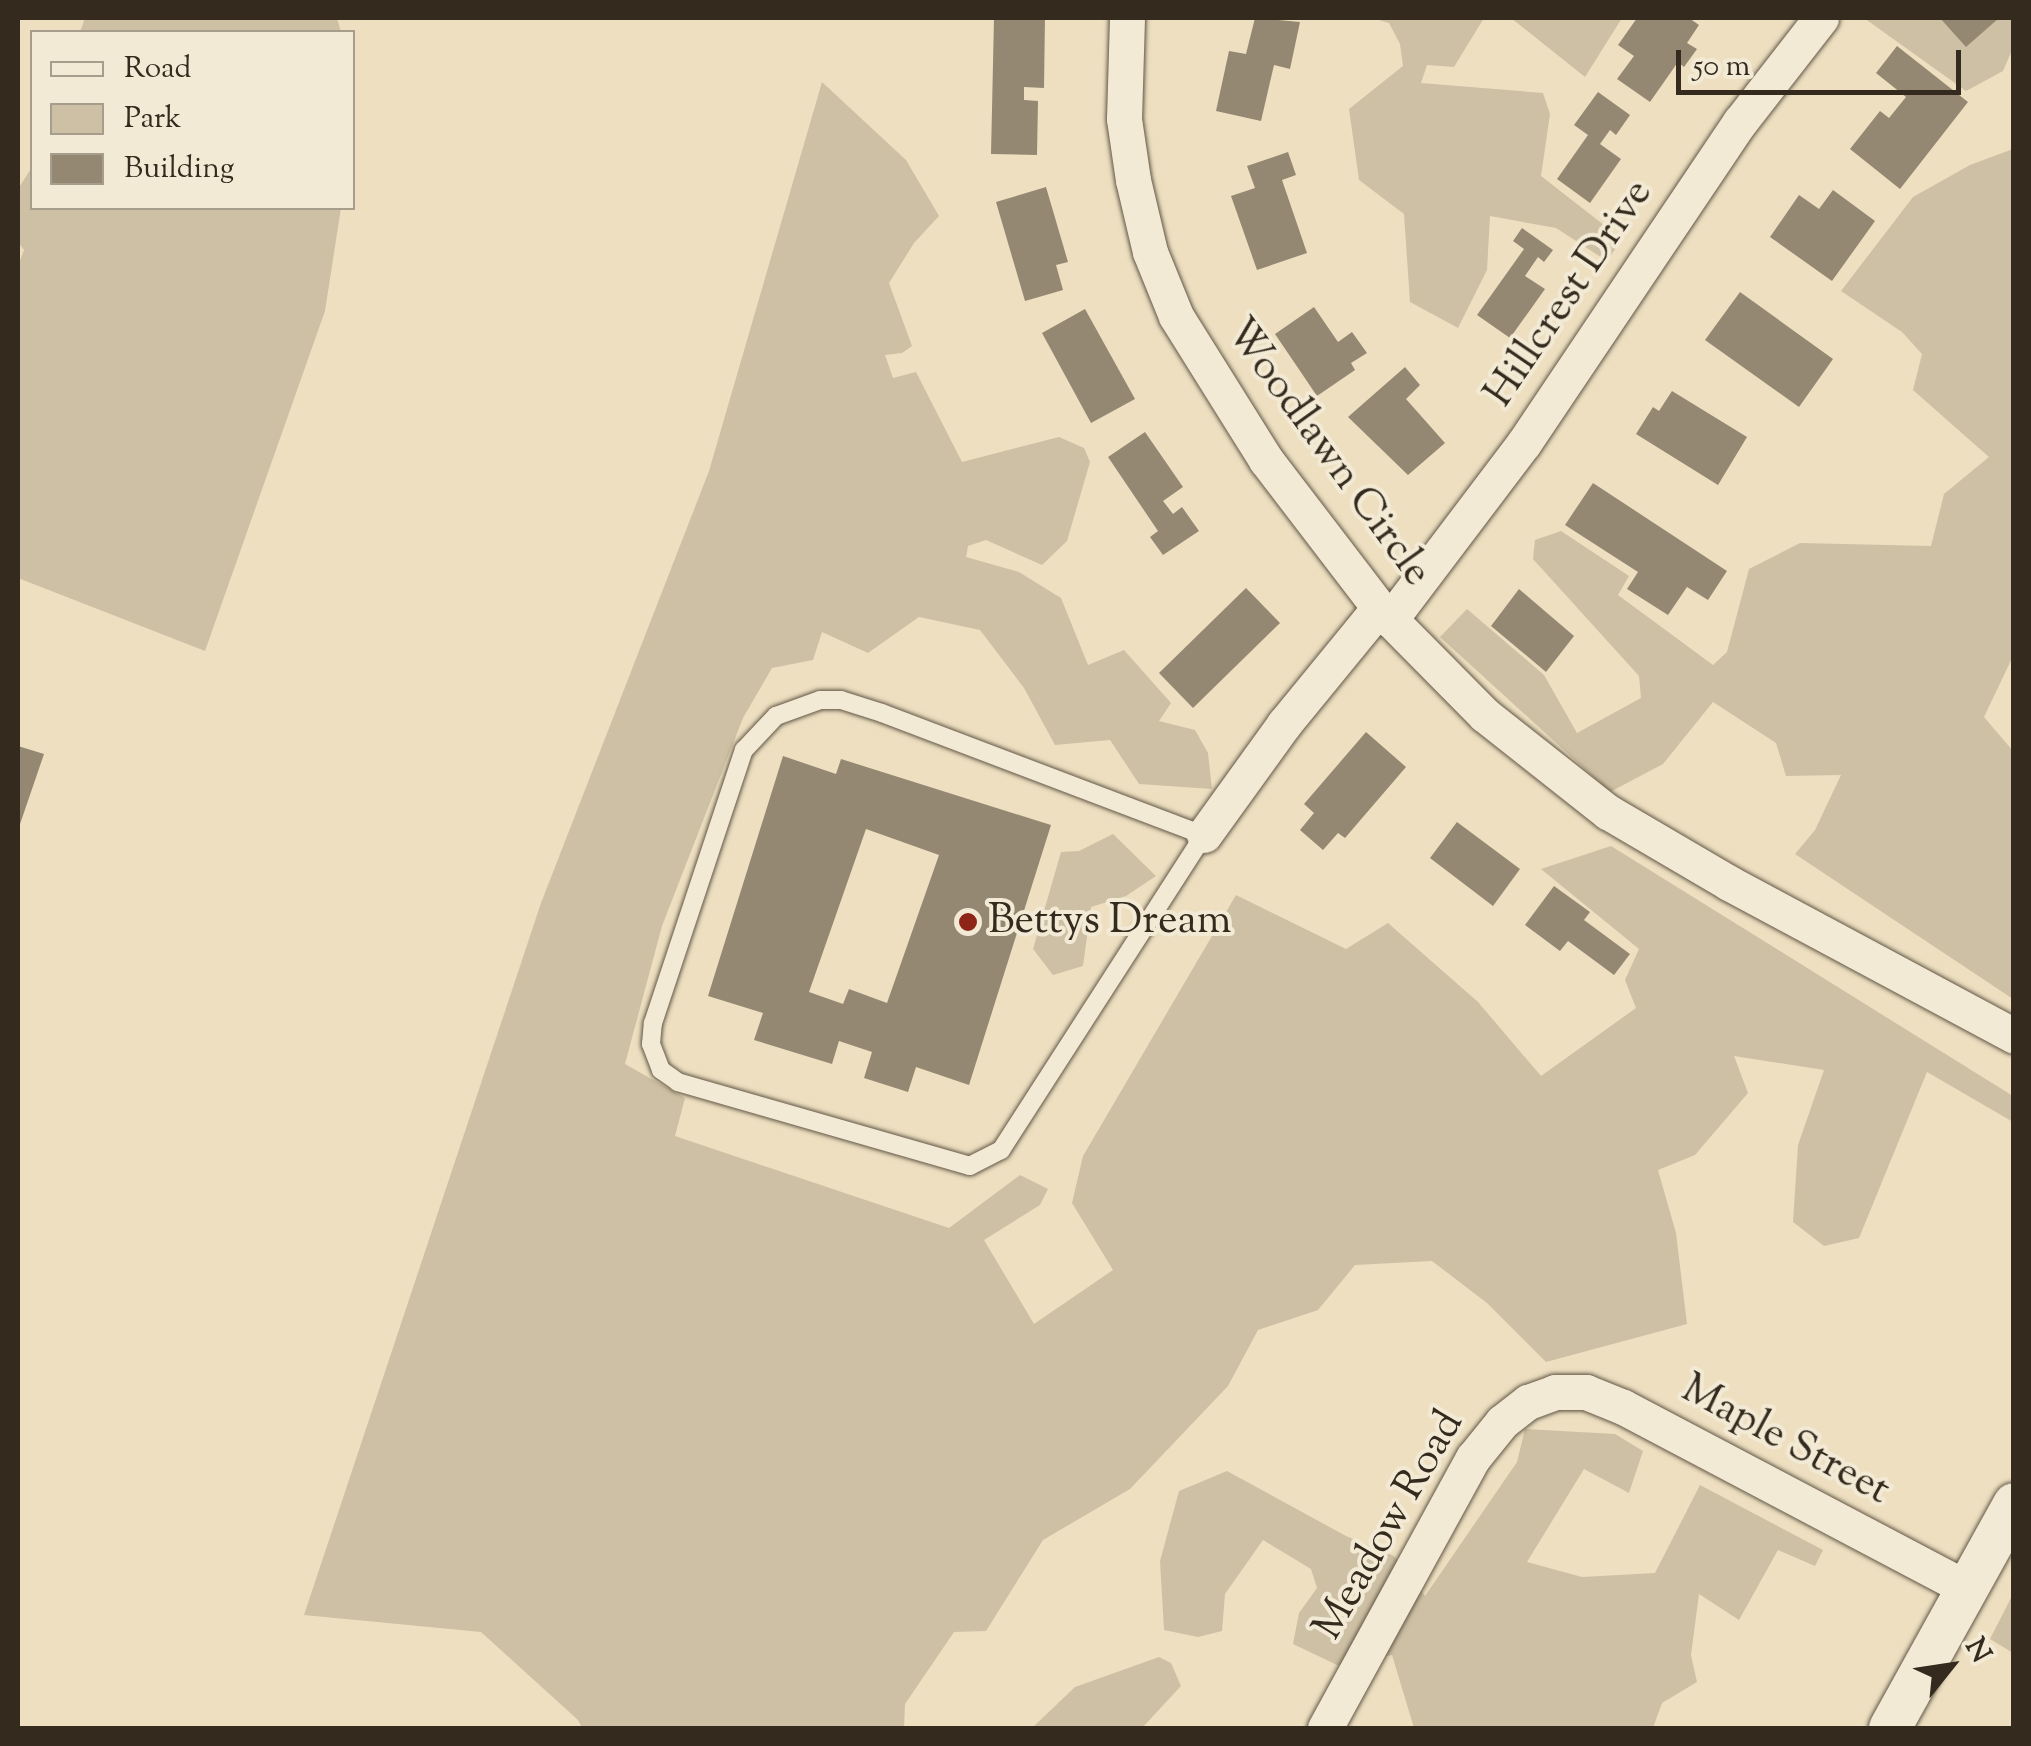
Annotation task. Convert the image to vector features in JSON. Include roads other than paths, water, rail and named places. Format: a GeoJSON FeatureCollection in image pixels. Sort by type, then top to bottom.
{"type":"FeatureCollection","features":[{"type":"Feature","properties":{"kind":"street","name":"Woodlawn Circle"},"geometry":{"type":"LineString","coordinates":[[1127,18],[1124,119],[1132,180],[1150,252],[1176,316],[1266,460],[1385,614],[1484,715],[1608,812],[1729,883],[2014,1036]]}},
{"type":"Feature","properties":{"kind":"street","name":"Hillcrest Drive"},"geometry":{"type":"LineString","coordinates":[[1204,835],[1284,724],[1385,614],[1524,443],[1740,122],[1821,18]]}},
{"type":"Feature","properties":{"kind":"street","name":"Maple Street"},"geometry":{"type":"LineString","coordinates":[[1555,1392],[1586,1392],[1623,1406],[1967,1588]]}},
{"type":"Feature","properties":{"kind":"street","name":"Meadow Road"},"geometry":{"type":"LineString","coordinates":[[1325,1728],[1473,1458],[1502,1422],[1528,1402],[1555,1392]]}},
{"type":"Feature","properties":{"kind":"street"},"geometry":{"type":"LineString","coordinates":[[1890,1728],[2014,1504]]}},
{"type":"Feature","properties":{"kind":"lane"},"geometry":{"type":"LineString","coordinates":[[820,700],[841,700],[1204,835],[1001,1150],[970,1166],[696,1088],[661,1070],[651,1044],[653,1023],[744,750],[776,716],[820,700]]}},
{"type":"Feature","properties":{"kind":"place","name":"Bettys Dream"},"geometry":{"type":"Point","coordinates":[968,922]}}]}
